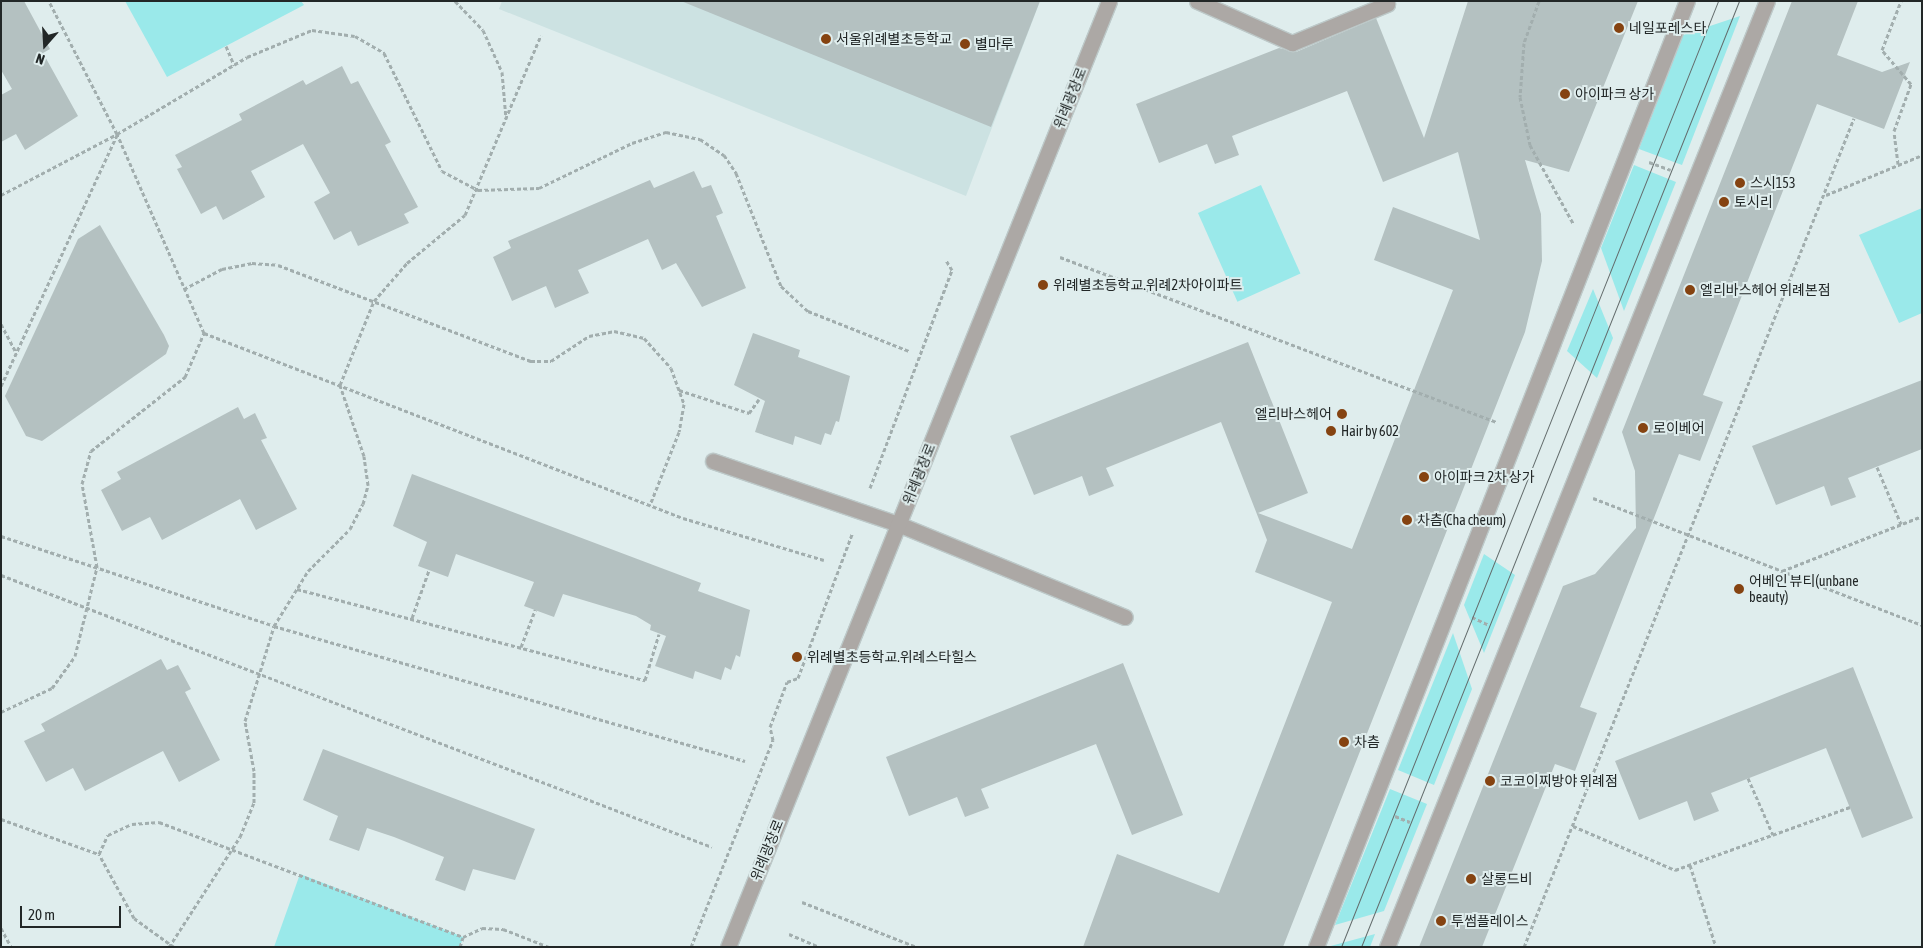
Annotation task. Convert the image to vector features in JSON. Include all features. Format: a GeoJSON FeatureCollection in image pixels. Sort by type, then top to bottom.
{"type":"FeatureCollection","features":[{"type":"Feature","properties":{"kind":"street","name":"위례광장로"},"geometry":{"type":"LineString","coordinates":[[728,947],[1109,1]]}},
{"type":"Feature","properties":{"kind":"street"},"geometry":{"type":"LineString","coordinates":[[1197,1],[1292,43],[1387,4]]}},
{"type":"Feature","properties":{"kind":"street"},"geometry":{"type":"LineString","coordinates":[[1316,947],[1687,1]]}},
{"type":"Feature","properties":{"kind":"street"},"geometry":{"type":"LineString","coordinates":[[1387,947],[1767,1]]}},
{"type":"Feature","properties":{"kind":"street"},"geometry":{"type":"LineString","coordinates":[[713,461],[898,524],[1125,617]]}},
{"type":"Feature","properties":{"kind":"path"},"geometry":{"type":"LineString","coordinates":[[49,1],[117,134],[204,333],[650,505],[824,560]]}},
{"type":"Feature","properties":{"kind":"path"},"geometry":{"type":"LineString","coordinates":[[455,1],[469,10],[483,30],[502,72],[506,120]]}},
{"type":"Feature","properties":{"kind":"path"},"geometry":{"type":"LineString","coordinates":[[1540,1],[1524,43],[1520,96],[1530,146],[1588,253]]}},
{"type":"Feature","properties":{"kind":"path"},"geometry":{"type":"LineString","coordinates":[[1898,164],[1894,131],[1911,84],[1882,50],[1901,1]]}},
{"type":"Feature","properties":{"kind":"path"},"geometry":{"type":"LineString","coordinates":[[1,195],[117,134],[234,65],[312,30],[355,36],[384,53],[442,170],[478,190],[539,188],[632,143],[666,132],[700,139],[724,155],[736,172],[781,286],[808,311],[908,351]]}},
{"type":"Feature","properties":{"kind":"path"},"geometry":{"type":"LineString","coordinates":[[169,946],[232,848],[254,803],[254,771],[246,721],[257,673],[274,626],[308,571],[350,529],[368,485],[364,456],[340,385],[374,301],[407,263],[465,215],[478,190],[541,35]]}},
{"type":"Feature","properties":{"kind":"path"},"geometry":{"type":"LineString","coordinates":[[226,46],[234,65]]}},
{"type":"Feature","properties":{"kind":"path"},"geometry":{"type":"LineString","coordinates":[[1524,947],[1826,195],[1854,118]]}},
{"type":"Feature","properties":{"kind":"path"},"geometry":{"type":"LineString","coordinates":[[1,386],[117,134]]}},
{"type":"Feature","properties":{"kind":"path"},"geometry":{"type":"LineString","coordinates":[[1627,153],[1695,180]]}},
{"type":"Feature","properties":{"kind":"path"},"geometry":{"type":"LineString","coordinates":[[1826,195],[1922,155]]}},
{"type":"Feature","properties":{"kind":"path"},"geometry":{"type":"LineString","coordinates":[[1060,256],[1491,420]]}},
{"type":"Feature","properties":{"kind":"path"},"geometry":{"type":"LineString","coordinates":[[876,471],[952,270],[946,260]]}},
{"type":"Feature","properties":{"kind":"path"},"geometry":{"type":"LineString","coordinates":[[184,289],[222,269],[252,263],[285,268],[531,361],[551,361],[590,336],[614,331],[644,338],[671,368],[684,404],[679,432],[650,505]]}},
{"type":"Feature","properties":{"kind":"path"},"geometry":{"type":"LineString","coordinates":[[1,324],[17,353]]}},
{"type":"Feature","properties":{"kind":"path"},"geometry":{"type":"LineString","coordinates":[[1,712],[52,688],[75,656],[97,568],[82,484],[91,451],[185,377],[204,333]]}},
{"type":"Feature","properties":{"kind":"path"},"geometry":{"type":"LineString","coordinates":[[679,390],[749,413],[759,399]]}},
{"type":"Feature","properties":{"kind":"path"},"geometry":{"type":"LineString","coordinates":[[1877,467],[1901,524]]}},
{"type":"Feature","properties":{"kind":"path"},"geometry":{"type":"LineString","coordinates":[[1571,490],[1922,625]]}},
{"type":"Feature","properties":{"kind":"path"},"geometry":{"type":"LineString","coordinates":[[1782,571],[1922,516]]}},
{"type":"Feature","properties":{"kind":"path"},"geometry":{"type":"LineString","coordinates":[[1,536],[274,626],[745,761]]}},
{"type":"Feature","properties":{"kind":"path"},"geometry":{"type":"LineString","coordinates":[[691,947],[773,740],[770,727],[787,682],[798,678],[847,549]]}},
{"type":"Feature","properties":{"kind":"path"},"geometry":{"type":"LineString","coordinates":[[412,619],[430,570]]}},
{"type":"Feature","properties":{"kind":"path"},"geometry":{"type":"LineString","coordinates":[[1,575],[712,847]]}},
{"type":"Feature","properties":{"kind":"path"},"geometry":{"type":"LineString","coordinates":[[297,589],[645,680],[659,634]]}},
{"type":"Feature","properties":{"kind":"path"},"geometry":{"type":"LineString","coordinates":[[1448,608],[1513,633]]}},
{"type":"Feature","properties":{"kind":"path"},"geometry":{"type":"LineString","coordinates":[[521,647],[535,610]]}},
{"type":"Feature","properties":{"kind":"path"},"geometry":{"type":"LineString","coordinates":[[1748,778],[1773,835]]}},
{"type":"Feature","properties":{"kind":"path"},"geometry":{"type":"LineString","coordinates":[[1370,807],[1434,832]]}},
{"type":"Feature","properties":{"kind":"path"},"geometry":{"type":"LineString","coordinates":[[1573,826],[1675,870],[1850,807]]}},
{"type":"Feature","properties":{"kind":"path"},"geometry":{"type":"LineString","coordinates":[[1,819],[100,854],[134,918],[169,946],[174,947]]}},
{"type":"Feature","properties":{"kind":"path"},"geometry":{"type":"LineString","coordinates":[[100,854],[108,835],[132,824],[159,822],[232,848],[463,937],[482,928],[503,929],[549,947]]}},
{"type":"Feature","properties":{"kind":"path"},"geometry":{"type":"LineString","coordinates":[[1690,865],[1716,947]]}},
{"type":"Feature","properties":{"kind":"path"},"geometry":{"type":"LineString","coordinates":[[802,902],[917,947]]}},
{"type":"Feature","properties":{"kind":"path"},"geometry":{"type":"LineString","coordinates":[[1,928],[11,947]]}},
{"type":"Feature","properties":{"kind":"path"},"geometry":{"type":"LineString","coordinates":[[789,934],[820,947]]}},
{"type":"Feature","properties":{"kind":"path"},"geometry":{"type":"LineString","coordinates":[[460,947],[463,937]]}},
{"type":"Feature","properties":{"kind":"path"},"geometry":{"type":"LineString","coordinates":[[902,947],[904,942]]}},
{"type":"Feature","properties":{"kind":"shaded area"},"geometry":{"type":"Polygon","coordinates":[[[125,1],[301,1],[304,5],[167,77],[125,1]]]}},
{"type":"Feature","properties":{"kind":"shaded area"},"geometry":{"type":"Polygon","coordinates":[[[502,1],[1040,1],[966,196],[499,9],[502,1]]]}},
{"type":"Feature","properties":{"kind":"shaded area"},"geometry":{"type":"Polygon","coordinates":[[[1740,16],[1682,165],[1639,149],[1683,35],[1740,16]]]}},
{"type":"Feature","properties":{"kind":"shaded area"},"geometry":{"type":"Polygon","coordinates":[[[1634,165],[1676,182],[1624,311],[1601,248],[1634,165]]]}},
{"type":"Feature","properties":{"kind":"shaded area"},"geometry":{"type":"Polygon","coordinates":[[[1261,185],[1300,274],[1237,302],[1198,213],[1261,185]]]}},
{"type":"Feature","properties":{"kind":"shaded area"},"geometry":{"type":"Polygon","coordinates":[[[1922,208],[1922,313],[1899,323],[1859,235],[1922,208]]]}},
{"type":"Feature","properties":{"kind":"shaded area"},"geometry":{"type":"Polygon","coordinates":[[[1593,289],[1613,338],[1597,378],[1567,351],[1593,289]]]}},
{"type":"Feature","properties":{"kind":"shaded area"},"geometry":{"type":"Polygon","coordinates":[[[1484,554],[1515,575],[1484,653],[1464,605],[1484,554]]]}},
{"type":"Feature","properties":{"kind":"shaded area"},"geometry":{"type":"Polygon","coordinates":[[[1453,633],[1472,689],[1434,785],[1398,770],[1453,633]]]}},
{"type":"Feature","properties":{"kind":"shaded area"},"geometry":{"type":"Polygon","coordinates":[[[1390,789],[1427,804],[1384,911],[1335,925],[1390,789]]]}},
{"type":"Feature","properties":{"kind":"shaded area"},"geometry":{"type":"Polygon","coordinates":[[[300,874],[463,937],[460,947],[274,947],[300,874]]]}},
{"type":"Feature","properties":{"kind":"shaded area"},"geometry":{"type":"Polygon","coordinates":[[[1375,934],[1370,947],[1327,947],[1375,934]]]}},
{"type":"Feature","properties":{"kind":"building"},"geometry":{"type":"Polygon","coordinates":[[[1,1],[24,1],[50,49],[43,53],[78,116],[25,150],[16,134],[1,142],[1,95],[12,89],[1,70],[1,1]]]}},
{"type":"Feature","properties":{"kind":"building"},"geometry":{"type":"Polygon","coordinates":[[[681,1],[1040,1],[991,127],[681,1]]]}},
{"type":"Feature","properties":{"kind":"building"},"geometry":{"type":"Polygon","coordinates":[[[1468,1],[1638,1],[1569,172],[1525,160],[1541,214],[1542,261],[1525,332],[1283,947],[1083,947],[1117,854],[1219,893],[1332,602],[1255,572],[1267,540],[1221,422],[1106,468],[1114,486],[1089,496],[1082,476],[1034,495],[1010,436],[1248,342],[1308,493],[1258,513],[1352,549],[1453,290],[1374,260],[1393,207],[1480,240],[1458,152],[1383,182],[1347,91],[1232,136],[1239,155],[1215,164],[1207,144],[1159,163],[1136,104],[1279,48],[1296,52],[1376,18],[1424,138],[1468,1]]]}},
{"type":"Feature","properties":{"kind":"building"},"geometry":{"type":"Polygon","coordinates":[[[1792,1],[1858,1],[1837,55],[1882,72],[1910,62],[1884,129],[1817,104],[1703,395],[1723,402],[1700,461],[1679,454],[1580,707],[1597,713],[1575,771],[1555,764],[1482,947],[1419,947],[1563,586],[1595,574],[1636,528],[1635,471],[1622,432],[1792,1]]]}},
{"type":"Feature","properties":{"kind":"building"},"geometry":{"type":"Polygon","coordinates":[[[342,66],[351,84],[358,81],[391,142],[385,145],[418,207],[404,214],[409,223],[358,246],[351,231],[334,240],[314,202],[330,193],[303,144],[251,171],[265,197],[223,220],[216,206],[201,214],[177,169],[182,167],[175,155],[242,120],[239,114],[303,80],[306,85],[342,66]]]}},
{"type":"Feature","properties":{"kind":"building"},"geometry":{"type":"Polygon","coordinates":[[[694,171],[702,188],[711,185],[723,213],[716,216],[746,288],[702,307],[676,263],[662,270],[648,239],[578,270],[589,293],[555,308],[546,286],[512,301],[493,257],[511,248],[508,241],[650,180],[654,188],[694,171]]]}},
{"type":"Feature","properties":{"kind":"building"},"geometry":{"type":"Polygon","coordinates":[[[100,225],[169,346],[166,354],[42,441],[26,436],[5,396],[78,239],[100,225]]]}},
{"type":"Feature","properties":{"kind":"building"},"geometry":{"type":"Polygon","coordinates":[[[753,333],[800,350],[798,357],[850,376],[839,422],[836,421],[831,435],[825,433],[821,445],[795,436],[793,445],[755,432],[765,401],[734,385],[753,333]]]}},
{"type":"Feature","properties":{"kind":"building"},"geometry":{"type":"Polygon","coordinates":[[[1922,380],[1922,449],[1848,478],[1856,497],[1831,506],[1824,486],[1776,505],[1752,446],[1922,380]]]}},
{"type":"Feature","properties":{"kind":"building"},"geometry":{"type":"Polygon","coordinates":[[[238,407],[244,419],[255,413],[267,438],[261,440],[297,509],[256,530],[240,499],[162,540],[150,517],[122,531],[101,490],[121,479],[117,472],[238,407]]]}},
{"type":"Feature","properties":{"kind":"building"},"geometry":{"type":"Polygon","coordinates":[[[412,474],[701,583],[698,591],[750,610],[740,657],[736,655],[731,670],[725,667],[721,680],[695,671],[693,679],[655,666],[666,636],[650,630],[651,625],[636,616],[563,594],[554,617],[524,606],[534,582],[456,554],[448,577],[418,566],[427,542],[393,526],[412,474]]]}},
{"type":"Feature","properties":{"kind":"building"},"geometry":{"type":"Polygon","coordinates":[[[161,659],[167,670],[178,665],[191,689],[185,692],[220,760],[179,782],[163,751],[85,791],[73,768],[46,782],[24,741],[45,731],[41,724],[161,659]]]}},
{"type":"Feature","properties":{"kind":"building"},"geometry":{"type":"Polygon","coordinates":[[[1123,663],[1183,815],[1132,835],[1096,744],[981,789],[989,808],[965,817],[957,797],[909,816],[886,757],[1123,663]]]}},
{"type":"Feature","properties":{"kind":"building"},"geometry":{"type":"Polygon","coordinates":[[[1853,667],[1913,818],[1862,838],[1826,748],[1711,793],[1719,811],[1694,821],[1687,801],[1639,820],[1615,761],[1853,667]]]}},
{"type":"Feature","properties":{"kind":"building"},"geometry":{"type":"Polygon","coordinates":[[[323,749],[535,829],[515,880],[473,869],[465,891],[435,880],[444,857],[394,837],[367,828],[359,851],[329,840],[338,816],[303,800],[323,749]]]}},
{"type":"Feature","properties":{"kind":"tram line"},"geometry":{"type":"LineString","coordinates":[[1341,947],[1718,1]]}},
{"type":"Feature","properties":{"kind":"tram line"},"geometry":{"type":"LineString","coordinates":[[1361,947],[1739,1]]}},
{"type":"Feature","properties":{"kind":"place","name":"네일포레스타"},"geometry":{"type":"Point","coordinates":[1619,28]}},
{"type":"Feature","properties":{"kind":"place","name":"서울위례별초등학교"},"geometry":{"type":"Point","coordinates":[826,39]}},
{"type":"Feature","properties":{"kind":"place","name":"별마루"},"geometry":{"type":"Point","coordinates":[965,44]}},
{"type":"Feature","properties":{"kind":"place","name":"아이파크 상가"},"geometry":{"type":"Point","coordinates":[1565,94]}},
{"type":"Feature","properties":{"kind":"place","name":"스시153"},"geometry":{"type":"Point","coordinates":[1740,183]}},
{"type":"Feature","properties":{"kind":"place","name":"토시리"},"geometry":{"type":"Point","coordinates":[1724,202]}},
{"type":"Feature","properties":{"kind":"place","name":"위례별초등학교.위례2차아이파트"},"geometry":{"type":"Point","coordinates":[1043,285]}},
{"type":"Feature","properties":{"kind":"place","name":"엘리바스헤어 위례본점"},"geometry":{"type":"Point","coordinates":[1690,290]}},
{"type":"Feature","properties":{"kind":"place","name":"엘리바스헤어"},"geometry":{"type":"Point","coordinates":[1342,414]}},
{"type":"Feature","properties":{"kind":"place","name":"로이베어"},"geometry":{"type":"Point","coordinates":[1643,428]}},
{"type":"Feature","properties":{"kind":"place","name":"Hair by 602"},"geometry":{"type":"Point","coordinates":[1331,431]}},
{"type":"Feature","properties":{"kind":"place","name":"아이파크 2차 상가"},"geometry":{"type":"Point","coordinates":[1424,477]}},
{"type":"Feature","properties":{"kind":"place","name":"차츰(Cha cheum)"},"geometry":{"type":"Point","coordinates":[1407,520]}},
{"type":"Feature","properties":{"kind":"place","name":"어베인 뷰티(unbane beauty)"},"geometry":{"type":"Point","coordinates":[1739,589]}},
{"type":"Feature","properties":{"kind":"place","name":"위례별초등학교.위례스타힐스"},"geometry":{"type":"Point","coordinates":[797,657]}},
{"type":"Feature","properties":{"kind":"place","name":"차츰"},"geometry":{"type":"Point","coordinates":[1344,742]}},
{"type":"Feature","properties":{"kind":"place","name":"코코이찌방야 위례점"},"geometry":{"type":"Point","coordinates":[1490,781]}},
{"type":"Feature","properties":{"kind":"place","name":"살롱드비"},"geometry":{"type":"Point","coordinates":[1471,879]}},
{"type":"Feature","properties":{"kind":"place","name":"투썸플레이스"},"geometry":{"type":"Point","coordinates":[1441,921]}}]}
